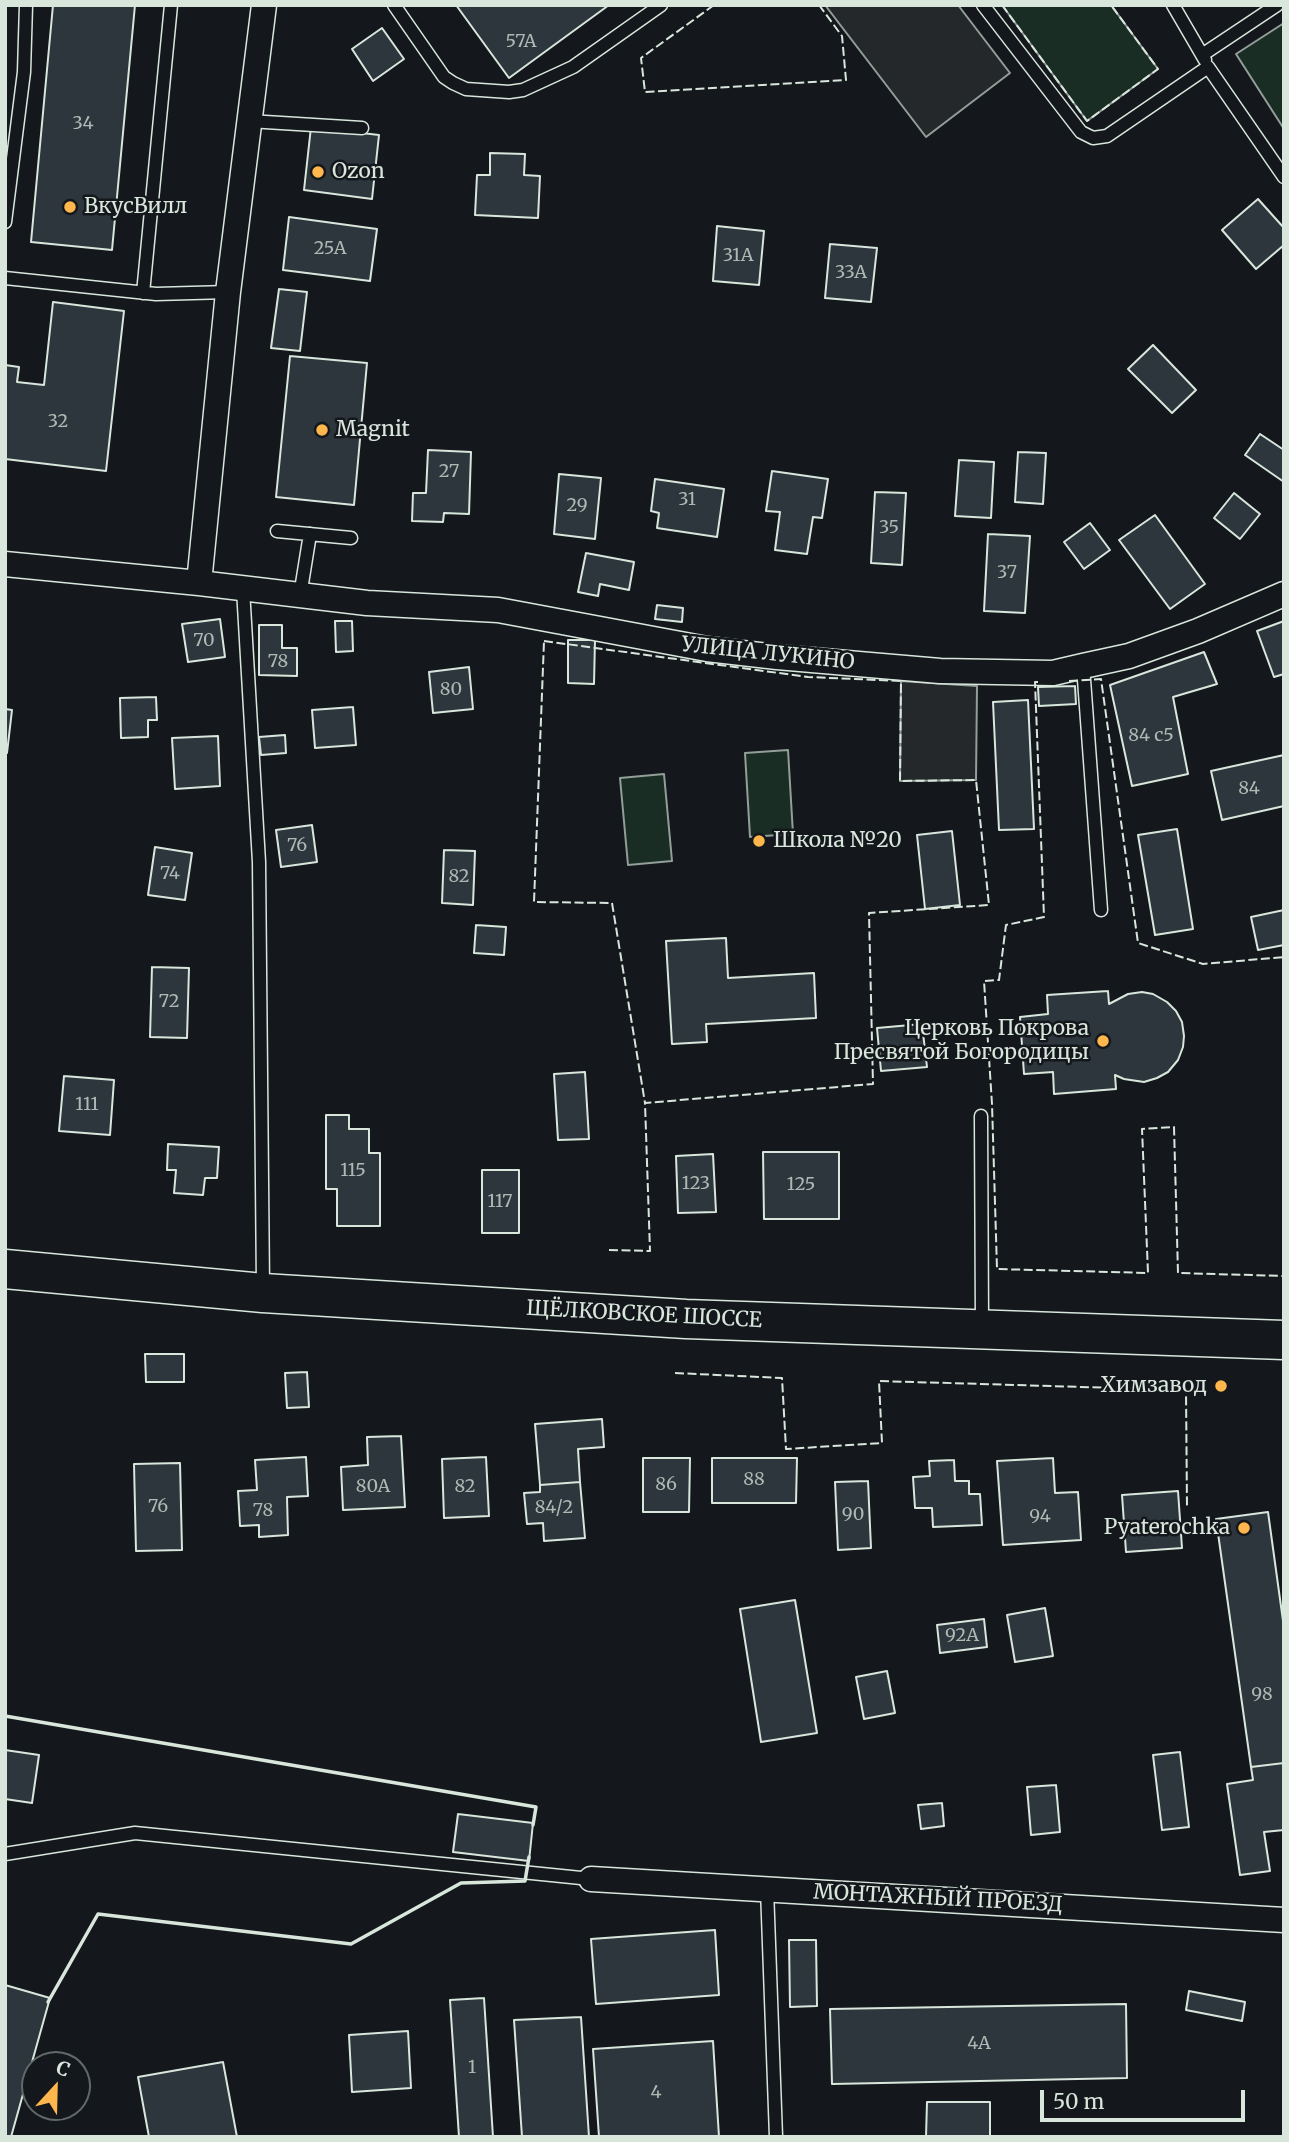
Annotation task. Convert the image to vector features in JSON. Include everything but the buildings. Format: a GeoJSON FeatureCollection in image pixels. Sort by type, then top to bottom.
{"type":"FeatureCollection","features":[{"type":"Feature","properties":{"kind":"main road","name":"ЩЁЛКОВСКОЕ ШОССЕ"},"geometry":{"type":"LineString","coordinates":[[5,1269],[263,1293],[687,1319],[1284,1340]]}},
{"type":"Feature","properties":{"kind":"street"},"geometry":{"type":"LineString","coordinates":[[5,564],[199,583],[228,292],[264,5]]}},
{"type":"Feature","properties":{"kind":"street","name":"УЛИЦА ЛУКИНО"},"geometry":{"type":"LineString","coordinates":[[199,583],[366,603],[498,610],[707,649],[776,657],[940,671],[1053,673],[1129,656],[1198,631],[1284,594]]}},
{"type":"Feature","properties":{"kind":"street","name":"МОНТАЖНЫЙ ПРОЕЗД"},"geometry":{"type":"LineString","coordinates":[[591,1879],[1284,1920]]}},
{"type":"Feature","properties":{"kind":"lane"},"geometry":{"type":"LineString","coordinates":[[5,222],[10,132],[24,72],[26,5]]}},
{"type":"Feature","properties":{"kind":"lane"},"geometry":{"type":"LineString","coordinates":[[143,293],[171,5]]}},
{"type":"Feature","properties":{"kind":"lane"},"geometry":{"type":"LineString","coordinates":[[394,5],[444,77],[466,89],[509,92],[523,90],[573,68],[661,5]]}},
{"type":"Feature","properties":{"kind":"lane"},"geometry":{"type":"LineString","coordinates":[[983,5],[1081,132],[1093,138],[1107,136],[1276,5]]}},
{"type":"Feature","properties":{"kind":"lane"},"geometry":{"type":"LineString","coordinates":[[1173,5],[1205,61],[1284,177]]}},
{"type":"Feature","properties":{"kind":"lane"},"geometry":{"type":"LineString","coordinates":[[249,121],[362,128]]}},
{"type":"Feature","properties":{"kind":"lane"},"geometry":{"type":"LineString","coordinates":[[5,278],[143,293],[228,292]]}},
{"type":"Feature","properties":{"kind":"lane"},"geometry":{"type":"LineString","coordinates":[[278,531],[351,538]]}},
{"type":"Feature","properties":{"kind":"lane"},"geometry":{"type":"LineString","coordinates":[[300,596],[310,534]]}},
{"type":"Feature","properties":{"kind":"lane"},"geometry":{"type":"LineString","coordinates":[[243,589],[259,862],[263,1293]]}},
{"type":"Feature","properties":{"kind":"lane"},"geometry":{"type":"LineString","coordinates":[[1083,666],[1101,910]]}},
{"type":"Feature","properties":{"kind":"lane"},"geometry":{"type":"LineString","coordinates":[[981,1116],[982,1330]]}},
{"type":"Feature","properties":{"kind":"lane"},"geometry":{"type":"LineString","coordinates":[[5,1854],[135,1833],[591,1879]]}},
{"type":"Feature","properties":{"kind":"lane"},"geometry":{"type":"LineString","coordinates":[[767,1889],[776,2137]]}},
{"type":"Feature","properties":{"kind":"green space"},"geometry":{"type":"Polygon","coordinates":[[[1002,5],[1111,5],[1158,69],[1087,121],[1002,5]]]}},
{"type":"Feature","properties":{"kind":"green space"},"geometry":{"type":"Polygon","coordinates":[[[1284,23],[1284,129],[1236,54],[1284,23]]]}},
{"type":"Feature","properties":{"kind":"green space"},"geometry":{"type":"Polygon","coordinates":[[[788,750],[793,834],[750,837],[745,753],[788,750]]]}},
{"type":"Feature","properties":{"kind":"green space"},"geometry":{"type":"Polygon","coordinates":[[[664,774],[672,861],[628,865],[620,778],[664,774]]]}},
{"type":"Feature","properties":{"kind":"shaded area"},"geometry":{"type":"Polygon","coordinates":[[[825,5],[958,5],[1010,73],[926,137],[825,5]]]}},
{"type":"Feature","properties":{"kind":"shaded area"},"geometry":{"type":"Polygon","coordinates":[[[901,681],[977,686],[976,780],[900,781],[901,681]]]}},
{"type":"Feature","properties":{"kind":"fence"},"geometry":{"type":"LineString","coordinates":[[714,5],[641,58],[645,92],[846,80],[842,36],[819,5]]}},
{"type":"Feature","properties":{"kind":"fence"},"geometry":{"type":"LineString","coordinates":[[1002,5],[1087,121],[1158,69],[1111,5]]}},
{"type":"Feature","properties":{"kind":"fence"},"geometry":{"type":"LineString","coordinates":[[544,641],[808,677],[901,681],[900,781],[976,780],[989,905],[869,913],[873,1084],[645,1103],[612,903],[534,902],[544,641]]}},
{"type":"Feature","properties":{"kind":"fence"},"geometry":{"type":"LineString","coordinates":[[1069,681],[1101,679],[1138,943],[1203,964],[1284,957]]}},
{"type":"Feature","properties":{"kind":"fence"},"geometry":{"type":"LineString","coordinates":[[1038,682],[1035,682],[1044,917],[1006,925],[999,980],[984,981],[992,1104],[997,1269],[1148,1273],[1142,1129],[1174,1127],[1178,1273],[1284,1276]]}},
{"type":"Feature","properties":{"kind":"fence"},"geometry":{"type":"LineString","coordinates":[[609,1250],[650,1251],[645,1103]]}},
{"type":"Feature","properties":{"kind":"fence"},"geometry":{"type":"LineString","coordinates":[[675,1373],[782,1378],[786,1449],[882,1443],[879,1381],[1186,1390],[1187,1507]]}},
{"type":"Feature","properties":{"kind":"wall"},"geometry":{"type":"LineString","coordinates":[[5,1716],[536,1807],[533,1825]]}},
{"type":"Feature","properties":{"kind":"wall"},"geometry":{"type":"LineString","coordinates":[[48,2002],[98,1914],[351,1944],[461,1883],[525,1881],[529,1857]]}},
{"type":"Feature","properties":{"kind":"place","name":"Ozon"},"geometry":{"type":"Point","coordinates":[318,172]}},
{"type":"Feature","properties":{"kind":"place","name":"ВкусВилл"},"geometry":{"type":"Point","coordinates":[70,207]}},
{"type":"Feature","properties":{"kind":"place","name":"Magnit"},"geometry":{"type":"Point","coordinates":[322,430]}},
{"type":"Feature","properties":{"kind":"place","name":"Школа №20"},"geometry":{"type":"Point","coordinates":[759,841]}},
{"type":"Feature","properties":{"kind":"place","name":"Церковь Покрова Пресвятой Богородицы"},"geometry":{"type":"Point","coordinates":[1103,1041]}},
{"type":"Feature","properties":{"kind":"place","name":"Химзавод"},"geometry":{"type":"Point","coordinates":[1221,1386]}},
{"type":"Feature","properties":{"kind":"place","name":"Pyaterochka"},"geometry":{"type":"Point","coordinates":[1244,1528]}}]}
